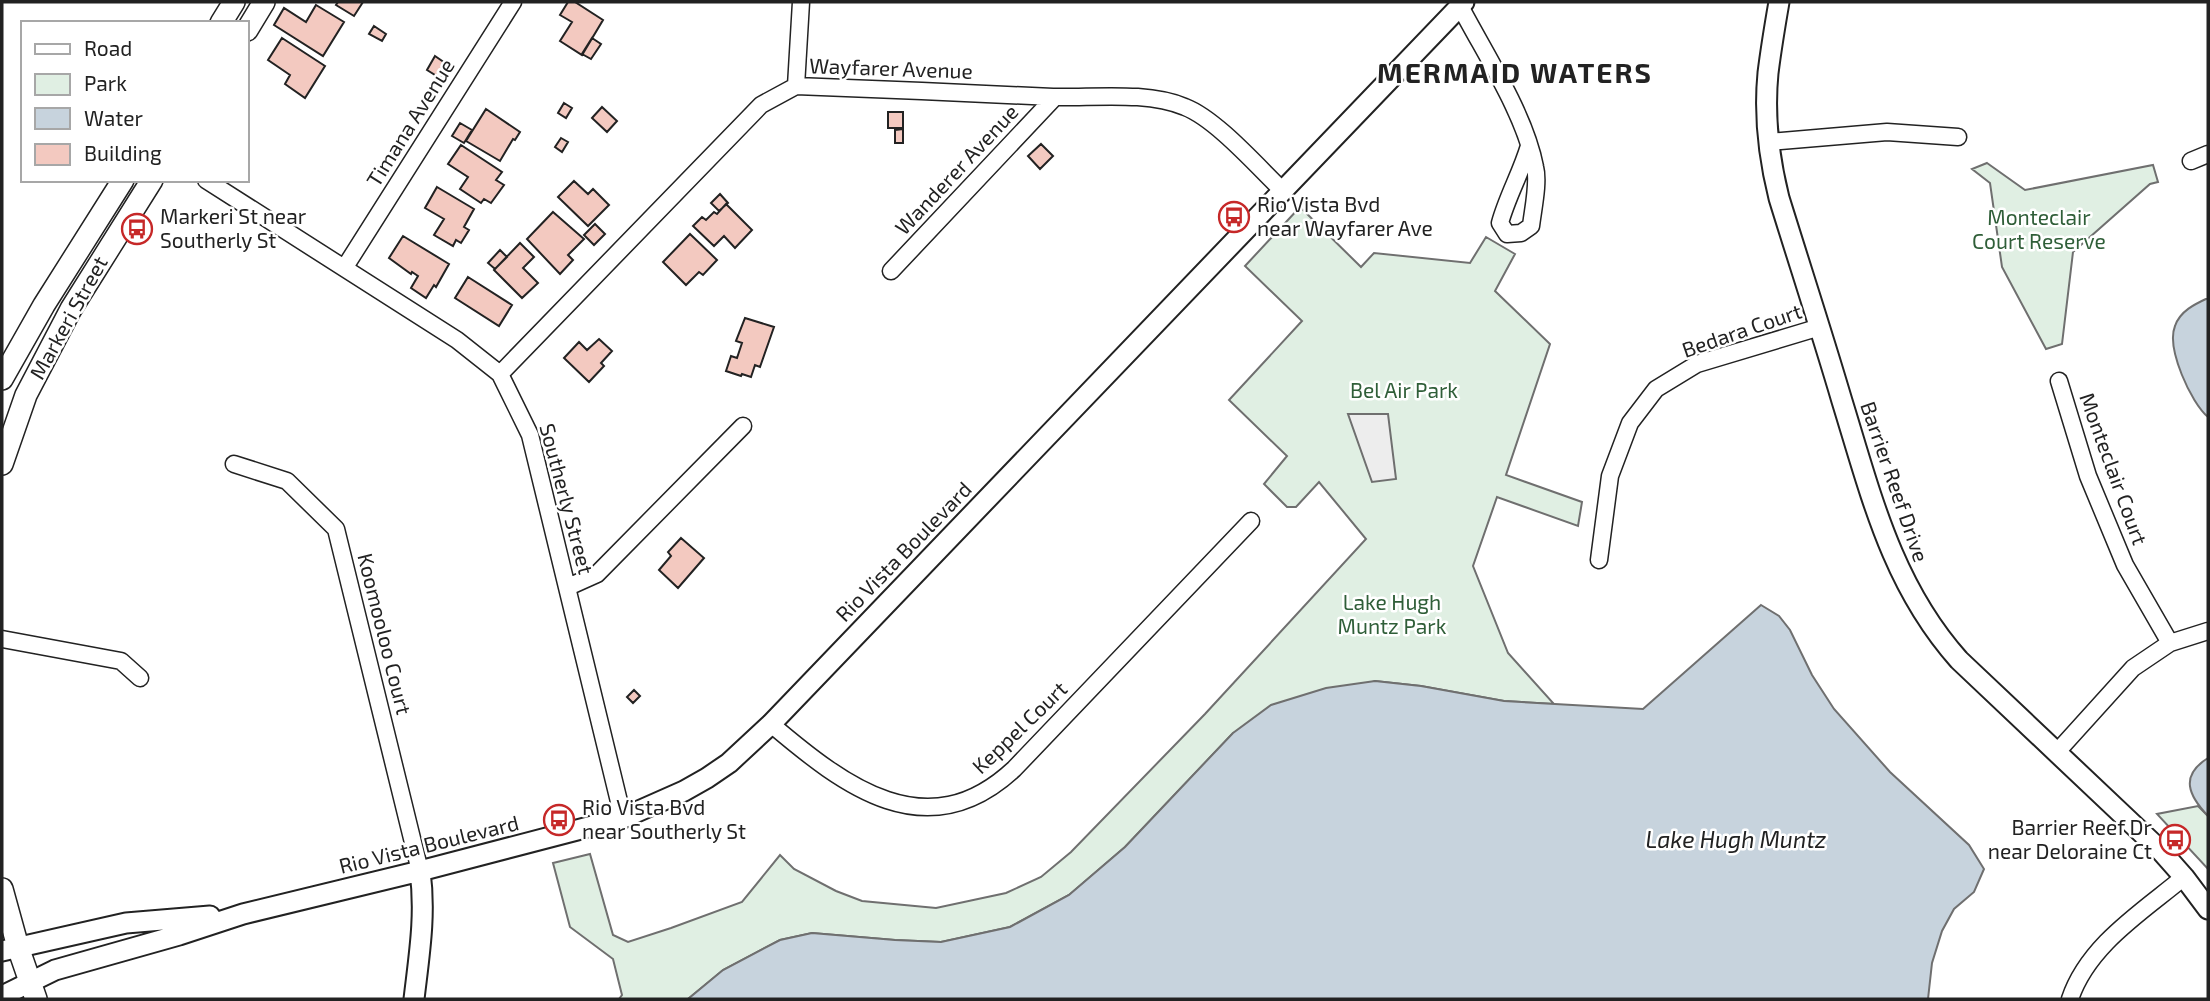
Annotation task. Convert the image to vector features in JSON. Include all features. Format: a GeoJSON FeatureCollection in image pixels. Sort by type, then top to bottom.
{"type":"FeatureCollection","features":[{"type":"Feature","properties":{"kind":"main road"},"geometry":{"type":"LineString","coordinates":[[222,21],[234,2]]}},
{"type":"Feature","properties":{"kind":"main road"},"geometry":{"type":"LineString","coordinates":[[248,28],[264,2]]}},
{"type":"Feature","properties":{"kind":"main road","name":"Markeri Street"},"geometry":{"type":"LineString","coordinates":[[2,380],[44,305],[121,182]]}},
{"type":"Feature","properties":{"kind":"main road","name":"Markeri Street"},"geometry":{"type":"LineString","coordinates":[[2,464],[26,395],[71,309],[151,182]]}},
{"type":"Feature","properties":{"kind":"main road"},"geometry":{"type":"LineString","coordinates":[[2,889],[10,949],[33,991]]}},
{"type":"Feature","properties":{"kind":"street","name":"Timana Avenue"},"geometry":{"type":"LineString","coordinates":[[345,267],[513,2]]}},
{"type":"Feature","properties":{"kind":"street"},"geometry":{"type":"LineString","coordinates":[[796,86],[801,2]]}},
{"type":"Feature","properties":{"kind":"street","name":"Barrier Reef Drive"},"geometry":{"type":"LineString","coordinates":[[1779,2],[1768,74],[1769,142],[1779,198],[1880,525],[1891,552],[1915,602],[1931,627],[1959,660],[2161,851],[2185,877],[2208,909]]}},
{"type":"Feature","properties":{"kind":"street"},"geometry":{"type":"LineString","coordinates":[[1462,4],[1521,121],[1529,146],[1536,169],[1531,226],[1521,233],[1507,234],[1500,223],[1529,146]]}},
{"type":"Feature","properties":{"kind":"street","name":"Rio Vista Boulevard"},"geometry":{"type":"LineString","coordinates":[[2,996],[33,991],[55,970],[243,914],[420,872],[623,818],[707,778],[729,763],[771,724],[1462,4]]}},
{"type":"Feature","properties":{"kind":"street","name":"Wayfarer Avenue"},"geometry":{"type":"LineString","coordinates":[[500,374],[761,105],[796,86],[1168,101],[1187,107],[1213,123],[1282,190]]}},
{"type":"Feature","properties":{"kind":"street","name":"Wanderer Avenue"},"geometry":{"type":"LineString","coordinates":[[891,271],[1055,97]]}},
{"type":"Feature","properties":{"kind":"street"},"geometry":{"type":"LineString","coordinates":[[1769,142],[1887,132],[1958,137]]}},
{"type":"Feature","properties":{"kind":"street"},"geometry":{"type":"LineString","coordinates":[[2191,161],[2208,154]]}},
{"type":"Feature","properties":{"kind":"street","name":"Southerly Street"},"geometry":{"type":"LineString","coordinates":[[209,182],[457,340],[500,374],[530,435],[623,818]]}},
{"type":"Feature","properties":{"kind":"street","name":"Bedara Court"},"geometry":{"type":"LineString","coordinates":[[1599,560],[1610,476],[1630,422],[1656,389],[1697,364],[1820,327]]}},
{"type":"Feature","properties":{"kind":"street"},"geometry":{"type":"LineString","coordinates":[[2,380],[26,395]]}},
{"type":"Feature","properties":{"kind":"street","name":"Monteclair Court"},"geometry":{"type":"LineString","coordinates":[[2059,381],[2088,476],[2125,565],[2170,643]]}},
{"type":"Feature","properties":{"kind":"street"},"geometry":{"type":"LineString","coordinates":[[568,587],[597,574],[743,426]]}},
{"type":"Feature","properties":{"kind":"street","name":"Koomooloo Court"},"geometry":{"type":"LineString","coordinates":[[234,464],[287,481],[336,529],[420,872]]}},
{"type":"Feature","properties":{"kind":"street","name":"Keppel Court"},"geometry":{"type":"LineString","coordinates":[[771,724],[831,770],[885,801],[923,807],[942,807],[965,802],[1001,781],[1014,769],[1251,521]]}},
{"type":"Feature","properties":{"kind":"street"},"geometry":{"type":"LineString","coordinates":[[2057,752],[2133,668],[2170,643],[2208,631]]}},
{"type":"Feature","properties":{"kind":"street"},"geometry":{"type":"LineString","coordinates":[[2,639],[121,662],[140,678]]}},
{"type":"Feature","properties":{"kind":"street"},"geometry":{"type":"LineString","coordinates":[[414,999],[423,922],[420,872]]}},
{"type":"Feature","properties":{"kind":"street"},"geometry":{"type":"LineString","coordinates":[[2070,999],[2080,974],[2102,946],[2185,877]]}},
{"type":"Feature","properties":{"kind":"street","name":"Rio Vista Boulevard"},"geometry":{"type":"LineString","coordinates":[[10,949],[126,923],[243,914]]}},
{"type":"Feature","properties":{"kind":"green space","name":"Monteclair Court Reserve"},"geometry":{"type":"Polygon","coordinates":[[[1987,163],[2025,190],[2153,165],[2158,182],[2150,184],[2073,252],[2062,344],[2046,349],[2002,267],[1990,183],[1972,169],[1987,163]]]}},
{"type":"Feature","properties":{"kind":"green space"},"geometry":{"type":"Polygon","coordinates":[[[1300,207],[1361,267],[1374,253],[1470,263],[1486,237],[1515,254],[1495,291],[1550,344],[1506,475],[1582,502],[1578,526],[1497,497],[1473,566],[1508,653],[1554,704],[1504,701],[1421,686],[1375,681],[1233,733],[1125,847],[1069,895],[1010,927],[941,942],[812,933],[780,940],[723,970],[688,999],[619,999],[622,995],[613,959],[570,927],[553,863],[590,854],[613,935],[628,942],[742,902],[780,855],[794,869],[862,901],[936,908],[1006,893],[1041,877],[1071,852],[1205,714],[1366,539],[1319,482],[1296,507],[1287,507],[1264,484],[1287,456],[1229,400],[1302,321],[1245,266],[1300,207]]]}},
{"type":"Feature","properties":{"kind":"green space"},"geometry":{"type":"Polygon","coordinates":[[[2198,806],[2208,816],[2208,869],[2157,814],[2198,806]]]}},
{"type":"Feature","properties":{"kind":"shaded area"},"geometry":{"type":"Polygon","coordinates":[[[1348,414],[1388,414],[1396,479],[1372,482],[1348,414]]]}},
{"type":"Feature","properties":{"kind":"water"},"geometry":{"type":"Polygon","coordinates":[[[2208,298],[2208,417],[2188,388],[2177,361],[2173,336],[2180,316],[2208,298]]]}},
{"type":"Feature","properties":{"kind":"water","name":"Lake Hugh Muntz"},"geometry":{"type":"Polygon","coordinates":[[[1761,605],[1779,616],[1790,630],[1812,675],[1834,709],[1890,772],[1969,845],[1984,869],[1974,892],[1954,909],[1942,931],[1932,963],[1928,999],[688,999],[723,970],[780,940],[812,933],[941,942],[1010,927],[1069,895],[1125,847],[1233,733],[1271,705],[1326,688],[1375,681],[1421,686],[1504,701],[1643,709],[1761,605]]]}},
{"type":"Feature","properties":{"kind":"water"},"geometry":{"type":"Polygon","coordinates":[[[2208,758],[2208,816],[2192,794],[2190,779],[2199,765],[2208,758]]]}},
{"type":"Feature","properties":{"kind":"building"},"geometry":{"type":"Polygon","coordinates":[[[338,2],[363,2],[354,16],[336,5],[338,2]]]}},
{"type":"Feature","properties":{"kind":"building"},"geometry":{"type":"Polygon","coordinates":[[[568,2],[575,2],[603,20],[582,55],[560,41],[572,22],[560,15],[568,2]]]}},
{"type":"Feature","properties":{"kind":"building"},"geometry":{"type":"Polygon","coordinates":[[[316,5],[344,22],[323,56],[274,25],[284,8],[306,22],[316,5]]]}},
{"type":"Feature","properties":{"kind":"building"},"geometry":{"type":"Polygon","coordinates":[[[374,26],[386,34],[382,41],[369,34],[374,26]]]}},
{"type":"Feature","properties":{"kind":"building"},"geometry":{"type":"Polygon","coordinates":[[[282,38],[325,66],[305,98],[285,84],[290,75],[268,60],[282,38]]]}},
{"type":"Feature","properties":{"kind":"building"},"geometry":{"type":"Polygon","coordinates":[[[592,38],[601,44],[591,59],[582,54],[592,38]]]}},
{"type":"Feature","properties":{"kind":"building"},"geometry":{"type":"Polygon","coordinates":[[[435,56],[448,65],[440,78],[427,70],[435,56]]]}},
{"type":"Feature","properties":{"kind":"building"},"geometry":{"type":"Polygon","coordinates":[[[564,103],[572,108],[566,118],[558,113],[564,103]]]}},
{"type":"Feature","properties":{"kind":"building"},"geometry":{"type":"Polygon","coordinates":[[[602,107],[617,121],[607,132],[592,118],[602,107]]]}},
{"type":"Feature","properties":{"kind":"building"},"geometry":{"type":"Polygon","coordinates":[[[486,109],[520,132],[500,161],[466,141],[486,109]]]}},
{"type":"Feature","properties":{"kind":"building"},"geometry":{"type":"Polygon","coordinates":[[[888,112],[903,112],[903,128],[888,128],[888,112]]]}},
{"type":"Feature","properties":{"kind":"building"},"geometry":{"type":"Polygon","coordinates":[[[460,123],[472,130],[464,143],[452,136],[460,123]]]}},
{"type":"Feature","properties":{"kind":"building"},"geometry":{"type":"Polygon","coordinates":[[[903,129],[903,143],[895,143],[895,130],[903,129]]]}},
{"type":"Feature","properties":{"kind":"building"},"geometry":{"type":"Polygon","coordinates":[[[561,138],[568,142],[562,152],[555,147],[561,138]]]}},
{"type":"Feature","properties":{"kind":"building"},"geometry":{"type":"Polygon","coordinates":[[[1041,144],[1053,156],[1040,169],[1028,156],[1041,144]]]}},
{"type":"Feature","properties":{"kind":"building"},"geometry":{"type":"Polygon","coordinates":[[[461,145],[502,172],[496,180],[504,185],[491,203],[484,199],[481,203],[460,189],[468,177],[448,164],[461,145]]]}},
{"type":"Feature","properties":{"kind":"building"},"geometry":{"type":"Polygon","coordinates":[[[574,181],[588,194],[593,189],[609,205],[588,226],[558,197],[574,181]]]}},
{"type":"Feature","properties":{"kind":"building"},"geometry":{"type":"Polygon","coordinates":[[[437,187],[474,209],[464,227],[469,230],[461,243],[456,240],[453,246],[434,235],[444,219],[425,208],[437,187]]]}},
{"type":"Feature","properties":{"kind":"building"},"geometry":{"type":"Polygon","coordinates":[[[720,194],[728,203],[719,211],[711,203],[720,194]]]}},
{"type":"Feature","properties":{"kind":"building"},"geometry":{"type":"Polygon","coordinates":[[[726,204],[752,230],[735,248],[724,236],[714,246],[693,226],[702,217],[706,220],[714,212],[717,214],[726,204]]]}},
{"type":"Feature","properties":{"kind":"building"},"geometry":{"type":"Polygon","coordinates":[[[553,212],[584,239],[568,255],[573,260],[560,274],[527,239],[553,212]]]}},
{"type":"Feature","properties":{"kind":"building"},"geometry":{"type":"Polygon","coordinates":[[[595,224],[605,234],[594,245],[584,235],[595,224]]]}},
{"type":"Feature","properties":{"kind":"building"},"geometry":{"type":"Polygon","coordinates":[[[690,234],[717,260],[703,275],[699,272],[686,285],[663,262],[690,234]]]}},
{"type":"Feature","properties":{"kind":"building"},"geometry":{"type":"Polygon","coordinates":[[[403,236],[449,264],[436,287],[434,285],[426,298],[411,288],[418,276],[389,258],[403,236]]]}},
{"type":"Feature","properties":{"kind":"building"},"geometry":{"type":"Polygon","coordinates":[[[520,243],[534,257],[523,268],[538,283],[522,298],[494,270],[520,243]]]}},
{"type":"Feature","properties":{"kind":"building"},"geometry":{"type":"Polygon","coordinates":[[[500,250],[507,257],[495,269],[488,263],[500,250]]]}},
{"type":"Feature","properties":{"kind":"building"},"geometry":{"type":"Polygon","coordinates":[[[468,277],[512,305],[499,326],[455,298],[468,277]]]}},
{"type":"Feature","properties":{"kind":"building"},"geometry":{"type":"Polygon","coordinates":[[[745,318],[774,327],[760,367],[755,365],[751,377],[726,371],[731,356],[737,358],[742,343],[736,341],[745,318]]]}},
{"type":"Feature","properties":{"kind":"building"},"geometry":{"type":"Polygon","coordinates":[[[599,339],[612,351],[601,363],[604,366],[589,382],[564,358],[579,342],[587,350],[599,339]]]}},
{"type":"Feature","properties":{"kind":"building"},"geometry":{"type":"Polygon","coordinates":[[[681,538],[704,558],[678,588],[659,570],[671,556],[668,552],[681,538]]]}},
{"type":"Feature","properties":{"kind":"building"},"geometry":{"type":"Polygon","coordinates":[[[634,690],[640,696],[633,703],[627,697],[634,690]]]}},
{"type":"Feature","properties":{"kind":"place","name":"Rio Vista Bvd near Wayfarer Ave"},"geometry":{"type":"Point","coordinates":[1234,217]}},
{"type":"Feature","properties":{"kind":"place","name":"Markeri St near Southerly St"},"geometry":{"type":"Point","coordinates":[137,229]}},
{"type":"Feature","properties":{"kind":"place","name":"Rio Vista Bvd near Southerly St"},"geometry":{"type":"Point","coordinates":[559,820]}},
{"type":"Feature","properties":{"kind":"place","name":"Barrier Reef Dr near Deloraine Ct"},"geometry":{"type":"Point","coordinates":[2175,840]}},
{"type":"Feature","properties":{"kind":"district","name":"MERMAID WATERS"},"geometry":{"type":"Point","coordinates":[1515,73]}},
{"type":"Feature","properties":{"kind":"park label","name":"Bel Air Park"},"geometry":{"type":"Point","coordinates":[1404,391]}},
{"type":"Feature","properties":{"kind":"park label","name":"Lake Hugh Muntz Park"},"geometry":{"type":"Point","coordinates":[1392,615]}}]}
